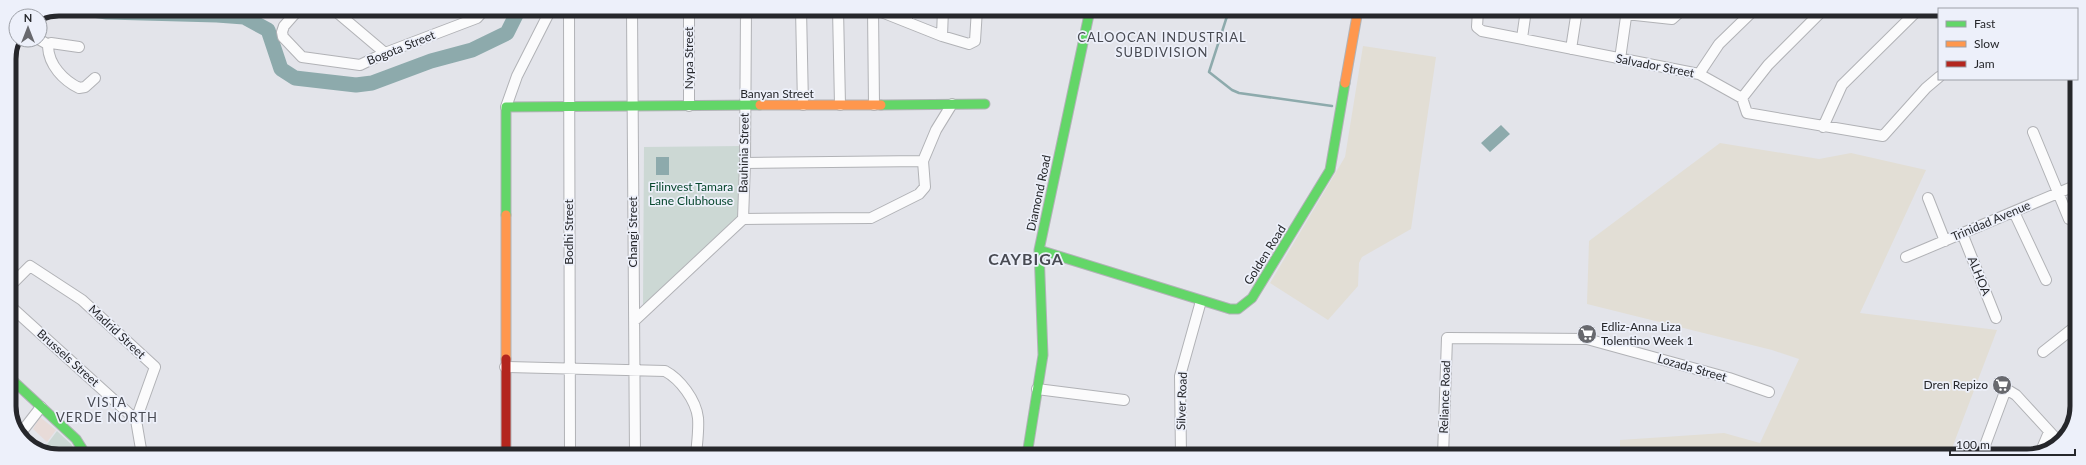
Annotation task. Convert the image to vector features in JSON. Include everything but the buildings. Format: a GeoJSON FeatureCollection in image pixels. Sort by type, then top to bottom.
{"type":"FeatureCollection","features":[{"type":"Feature","properties":{"kind":"street","name":"Bogota Street"},"geometry":{"type":"LineString","coordinates":[[293,16],[284,26],[283,37],[302,57],[360,65],[385,53],[477,18],[479,16]]}},
{"type":"Feature","properties":{"kind":"street"},"geometry":{"type":"LineString","coordinates":[[341,16],[385,53]]}},
{"type":"Feature","properties":{"kind":"street"},"geometry":{"type":"LineString","coordinates":[[506,449],[506,107],[517,76],[547,16]]}},
{"type":"Feature","properties":{"kind":"street","name":"Bodhi Street"},"geometry":{"type":"LineString","coordinates":[[568,16],[568,369],[570,449]]}},
{"type":"Feature","properties":{"kind":"street","name":"Changi Street"},"geometry":{"type":"LineString","coordinates":[[632,16],[635,449]]}},
{"type":"Feature","properties":{"kind":"street","name":"Nypa Street"},"geometry":{"type":"LineString","coordinates":[[689,16],[689,106]]}},
{"type":"Feature","properties":{"kind":"street","name":"Bauhinia Street"},"geometry":{"type":"LineString","coordinates":[[743,219],[746,16]]}},
{"type":"Feature","properties":{"kind":"street"},"geometry":{"type":"LineString","coordinates":[[801,16],[803,105]]}},
{"type":"Feature","properties":{"kind":"street"},"geometry":{"type":"LineString","coordinates":[[838,16],[840,105]]}},
{"type":"Feature","properties":{"kind":"street"},"geometry":{"type":"LineString","coordinates":[[873,16],[874,105]]}},
{"type":"Feature","properties":{"kind":"street"},"geometry":{"type":"LineString","coordinates":[[893,16],[942,36],[969,44],[974,41],[976,16]]}},
{"type":"Feature","properties":{"kind":"street"},"geometry":{"type":"LineString","coordinates":[[907,16],[907,21]]}},
{"type":"Feature","properties":{"kind":"street"},"geometry":{"type":"LineString","coordinates":[[942,36],[943,16]]}},
{"type":"Feature","properties":{"kind":"street","name":"Diamond Road"},"geometry":{"type":"LineString","coordinates":[[1028,449],[1043,355],[1039,250],[1089,16]]}},
{"type":"Feature","properties":{"kind":"street","name":"Golden Road"},"geometry":{"type":"LineString","coordinates":[[1039,250],[1230,309],[1238,309],[1246,304],[1275,263],[1330,170],[1357,16]]}},
{"type":"Feature","properties":{"kind":"street","name":"Salvador Street"},"geometry":{"type":"LineString","coordinates":[[1478,16],[1477,27],[1482,31],[1522,38],[1620,60],[1699,74],[1742,98]]}},
{"type":"Feature","properties":{"kind":"street"},"geometry":{"type":"LineString","coordinates":[[1522,38],[1525,16]]}},
{"type":"Feature","properties":{"kind":"street"},"geometry":{"type":"LineString","coordinates":[[1571,49],[1576,16]]}},
{"type":"Feature","properties":{"kind":"street"},"geometry":{"type":"LineString","coordinates":[[1620,60],[1626,16]]}},
{"type":"Feature","properties":{"kind":"street"},"geometry":{"type":"LineString","coordinates":[[1657,16],[1672,18],[1674,16]]}},
{"type":"Feature","properties":{"kind":"street"},"geometry":{"type":"LineString","coordinates":[[1699,74],[1719,44],[1748,16]]}},
{"type":"Feature","properties":{"kind":"street"},"geometry":{"type":"LineString","coordinates":[[1817,16],[1768,65],[1742,98],[1747,113],[1822,127],[1883,136],[1926,88],[1938,78]]}},
{"type":"Feature","properties":{"kind":"street"},"geometry":{"type":"LineString","coordinates":[[1822,127],[1842,85],[1912,16]]}},
{"type":"Feature","properties":{"kind":"street"},"geometry":{"type":"LineString","coordinates":[[79,47],[55,43],[49,45],[49,60],[72,85],[82,89],[95,78]]}},
{"type":"Feature","properties":{"kind":"street"},"geometry":{"type":"LineString","coordinates":[[634,321],[743,219],[871,218],[919,194],[925,187],[923,161],[936,130],[952,104]]}},
{"type":"Feature","properties":{"kind":"street","name":"Banyan Street"},"geometry":{"type":"LineString","coordinates":[[506,107],[985,104]]}},
{"type":"Feature","properties":{"kind":"street"},"geometry":{"type":"LineString","coordinates":[[2033,132],[2057,194],[2069,219]]}},
{"type":"Feature","properties":{"kind":"street"},"geometry":{"type":"LineString","coordinates":[[745,163],[923,161]]}},
{"type":"Feature","properties":{"kind":"street","name":"Trinidad Avenue"},"geometry":{"type":"LineString","coordinates":[[1906,257],[2070,188]]}},
{"type":"Feature","properties":{"kind":"street"},"geometry":{"type":"LineString","coordinates":[[1928,198],[1945,241]]}},
{"type":"Feature","properties":{"kind":"street"},"geometry":{"type":"LineString","coordinates":[[2014,212],[2046,280]]}},
{"type":"Feature","properties":{"kind":"street","name":"ALHOA"},"geometry":{"type":"LineString","coordinates":[[1962,233],[1996,318]]}},
{"type":"Feature","properties":{"kind":"street","name":"Madrid Street"},"geometry":{"type":"LineString","coordinates":[[16,280],[30,266],[82,300],[155,367],[136,420]]}},
{"type":"Feature","properties":{"kind":"street","name":"Silver Road"},"geometry":{"type":"LineString","coordinates":[[1181,449],[1180,376],[1201,301]]}},
{"type":"Feature","properties":{"kind":"street","name":"Brussels Street"},"geometry":{"type":"LineString","coordinates":[[16,311],[136,420]]}},
{"type":"Feature","properties":{"kind":"street"},"geometry":{"type":"LineString","coordinates":[[2043,352],[2070,331]]}},
{"type":"Feature","properties":{"kind":"street","name":"Lozada Street"},"geometry":{"type":"LineString","coordinates":[[1447,338],[1588,339],[1729,378],[1769,392]]}},
{"type":"Feature","properties":{"kind":"street","name":"Reliance Road"},"geometry":{"type":"LineString","coordinates":[[1443,449],[1447,338]]}},
{"type":"Feature","properties":{"kind":"street"},"geometry":{"type":"LineString","coordinates":[[505,367],[665,371],[674,376],[681,383],[692,402],[698,417],[696,449]]}},
{"type":"Feature","properties":{"kind":"street"},"geometry":{"type":"LineString","coordinates":[[16,384],[76,439],[82,449]]}},
{"type":"Feature","properties":{"kind":"street"},"geometry":{"type":"LineString","coordinates":[[1037,389],[1124,400]]}},
{"type":"Feature","properties":{"kind":"street"},"geometry":{"type":"LineString","coordinates":[[1984,449],[2006,389],[2014,393],[2055,438]]}},
{"type":"Feature","properties":{"kind":"street"},"geometry":{"type":"LineString","coordinates":[[23,430],[41,407]]}},
{"type":"Feature","properties":{"kind":"street"},"geometry":{"type":"LineString","coordinates":[[136,420],[141,449]]}},
{"type":"Feature","properties":{"kind":"street"},"geometry":{"type":"LineString","coordinates":[[2043,446],[2049,432]]}},
{"type":"Feature","properties":{"kind":"shaded area"},"geometry":{"type":"Polygon","coordinates":[[[1363,46],[1436,57],[1411,229],[1362,257],[1359,263],[1358,286],[1328,320],[1270,283],[1345,157],[1363,46]]]}},
{"type":"Feature","properties":{"kind":"shaded area"},"geometry":{"type":"Polygon","coordinates":[[[1720,143],[1819,159],[1851,153],[1926,170],[1860,313],[1997,330],[1952,449],[1620,449],[1620,440],[1724,433],[1760,443],[1799,359],[1772,350],[1587,304],[1589,241],[1720,143]]]}},
{"type":"Feature","properties":{"kind":"shaded area"},"geometry":{"type":"Polygon","coordinates":[[[40,417],[56,430],[47,442],[33,429],[40,417]]]}},
{"type":"Feature","properties":{"kind":"green space","name":"Filinvest Tamara Lane Clubhouse"},"geometry":{"type":"Polygon","coordinates":[[[741,146],[741,213],[643,305],[644,147],[741,146]]]}},
{"type":"Feature","properties":{"kind":"green space"},"geometry":{"type":"Polygon","coordinates":[[[57,431],[74,449],[59,449],[45,447],[57,431]]]}},
{"type":"Feature","properties":{"kind":"water"},"geometry":{"type":"Polygon","coordinates":[[[1501,125],[1510,134],[1490,152],[1481,143],[1501,125]]]}},
{"type":"Feature","properties":{"kind":"water"},"geometry":{"type":"Polygon","coordinates":[[[656,157],[669,157],[669,175],[656,175],[656,157]]]}},
{"type":"Feature","properties":{"kind":"waterway"},"geometry":{"type":"LineString","coordinates":[[230,16],[244,17],[268,30],[281,69],[295,78],[356,85],[372,83],[431,61],[472,50],[507,33],[516,16]]}},
{"type":"Feature","properties":{"kind":"waterway"},"geometry":{"type":"LineString","coordinates":[[1227,16],[1209,72],[1232,90],[1239,93],[1332,106]]}},
{"type":"Feature","properties":{"kind":"traffic: fast"},"geometry":{"type":"LineString","coordinates":[[1028,449],[1043,355],[1039,250],[1089,16]]}},
{"type":"Feature","properties":{"kind":"traffic: fast"},"geometry":{"type":"LineString","coordinates":[[1039,250],[1230,309],[1238,309],[1252,298],[1330,170],[1345,83]]}},
{"type":"Feature","properties":{"kind":"traffic: fast"},"geometry":{"type":"LineString","coordinates":[[881,105],[985,104]]}},
{"type":"Feature","properties":{"kind":"traffic: fast"},"geometry":{"type":"LineString","coordinates":[[506,215],[506,107],[760,105]]}},
{"type":"Feature","properties":{"kind":"traffic: fast"},"geometry":{"type":"LineString","coordinates":[[16,383],[76,439],[82,449]]}},
{"type":"Feature","properties":{"kind":"traffic: slow"},"geometry":{"type":"LineString","coordinates":[[1345,83],[1357,16]]}},
{"type":"Feature","properties":{"kind":"traffic: slow"},"geometry":{"type":"LineString","coordinates":[[760,105],[881,105]]}},
{"type":"Feature","properties":{"kind":"traffic: slow"},"geometry":{"type":"LineString","coordinates":[[506,215],[506,359]]}},
{"type":"Feature","properties":{"kind":"traffic: jam"},"geometry":{"type":"LineString","coordinates":[[506,359],[506,449]]}},
{"type":"Feature","properties":{"kind":"place","name":"Edliz-Anna Liza Tolentino Week 1"},"geometry":{"type":"Point","coordinates":[1587,334]}},
{"type":"Feature","properties":{"kind":"place","name":"Dren Repizo"},"geometry":{"type":"Point","coordinates":[2002,385]}},
{"type":"Feature","properties":{"kind":"district","name":"CALOOCAN INDUSTRIAL SUBDIVISION"},"geometry":{"type":"Point","coordinates":[1162,44]}},
{"type":"Feature","properties":{"kind":"district","name":"CAYBIGA"},"geometry":{"type":"Point","coordinates":[1026,259]}},
{"type":"Feature","properties":{"kind":"district","name":"VISTA VERDE NORTH"},"geometry":{"type":"Point","coordinates":[107,410]}}]}
